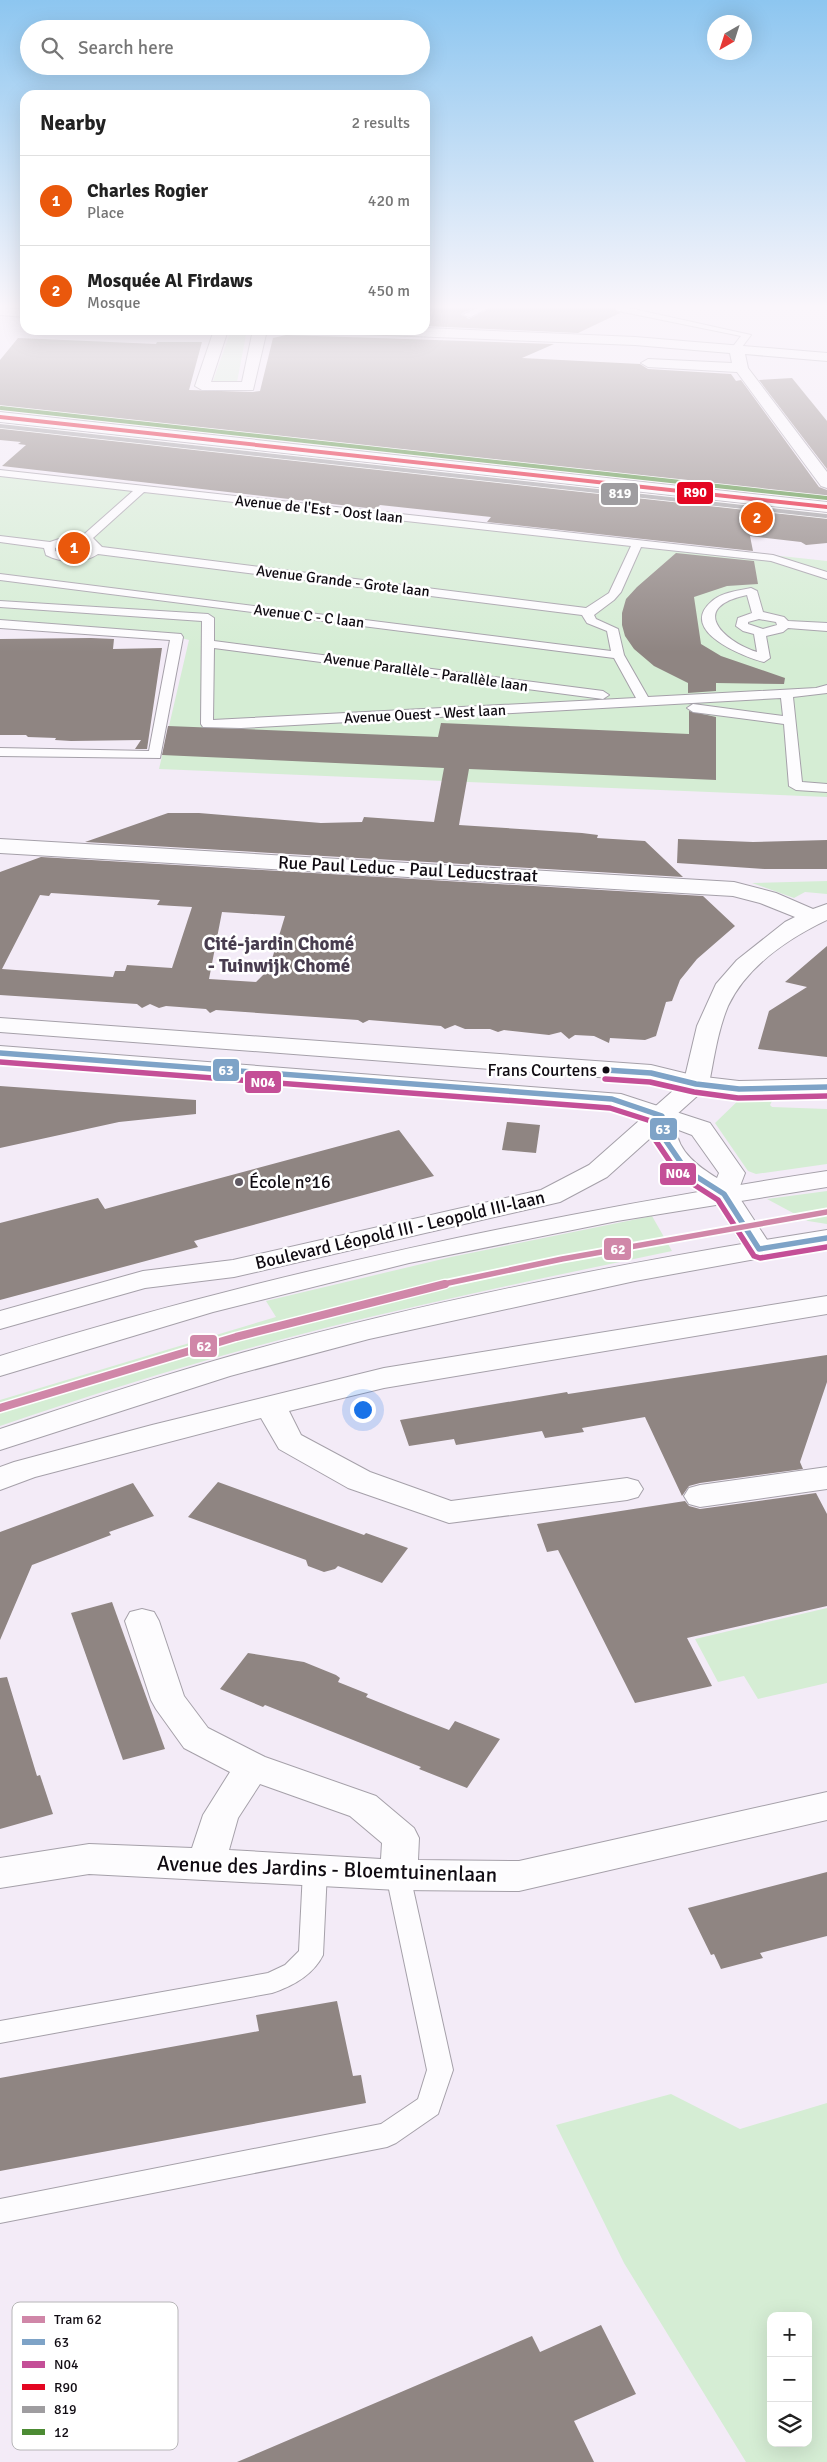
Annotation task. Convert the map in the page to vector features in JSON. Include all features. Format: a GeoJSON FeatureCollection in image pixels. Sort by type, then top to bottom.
{"type":"FeatureCollection","features":[{"type":"Feature","properties":{"kind":"street"},"geometry":{"type":"LineString","coordinates":[[54,423],[827,507]]}},
{"type":"Feature","properties":{"kind":"street"},"geometry":{"type":"LineString","coordinates":[[782,423],[827,483]]}},
{"type":"Feature","properties":{"kind":"street","name":"Rue Paul Leduc - Paul Leducstraat"},"geometry":{"type":"LineString","coordinates":[[0,846],[734,889],[819,914]]}},
{"type":"Feature","properties":{"kind":"street"},"geometry":{"type":"LineString","coordinates":[[696,1084],[709,1026],[728,984],[744,965],[770,943],[819,914]]}},
{"type":"Feature","properties":{"kind":"street"},"geometry":{"type":"LineString","coordinates":[[0,1025],[651,1073],[696,1084],[739,1089],[827,1087]]}},
{"type":"Feature","properties":{"kind":"street"},"geometry":{"type":"LineString","coordinates":[[0,1053],[612,1099],[701,1129],[732,1173],[724,1194]]}},
{"type":"Feature","properties":{"kind":"street","name":"Boulevard Léopold III - Leopold III-laan"},"geometry":{"type":"LineString","coordinates":[[0,1320],[143,1280],[234,1268],[270,1258],[550,1196],[603,1168],[696,1084]]}},
{"type":"Feature","properties":{"kind":"street"},"geometry":{"type":"LineString","coordinates":[[662,1116],[664,1138],[686,1170],[724,1194],[759,1248]]}},
{"type":"Feature","properties":{"kind":"street","name":"Boulevard Léopold III - Leopold III-laan"},"geometry":{"type":"LineString","coordinates":[[0,1366],[111,1330],[372,1264],[555,1223],[724,1194],[827,1179]]}},
{"type":"Feature","properties":{"kind":"street"},"geometry":{"type":"LineString","coordinates":[[0,1440],[221,1369],[334,1339],[457,1309],[579,1283],[759,1248],[827,1238]]}},
{"type":"Feature","properties":{"kind":"street"},"geometry":{"type":"LineString","coordinates":[[0,1479],[34,1467],[271,1405],[384,1378],[827,1305]]}},
{"type":"Feature","properties":{"kind":"street"},"geometry":{"type":"LineString","coordinates":[[271,1405],[280,1428],[290,1442],[359,1480],[449,1512],[626,1489]]}},
{"type":"Feature","properties":{"kind":"street"},"geometry":{"type":"LineString","coordinates":[[700,1496],[827,1478]]}},
{"type":"Feature","properties":{"kind":"street"},"geometry":{"type":"LineString","coordinates":[[142,1621],[168,1700],[196,1738],[252,1767],[363,1806],[401,1838],[398,1876]]}},
{"type":"Feature","properties":{"kind":"street"},"geometry":{"type":"LineString","coordinates":[[206,1864],[222,1815],[252,1767]]}},
{"type":"Feature","properties":{"kind":"street","name":"Avenue des Jardins - Bloemtuinenlaan"},"geometry":{"type":"LineString","coordinates":[[0,1872],[89,1859],[398,1876],[519,1876],[827,1806]]}},
{"type":"Feature","properties":{"kind":"lane","name":"Avenue de l'Est - Oost laan"},"geometry":{"type":"LineString","coordinates":[[0,473],[140,490],[773,558],[827,576]]}},
{"type":"Feature","properties":{"kind":"lane"},"geometry":{"type":"LineString","coordinates":[[84,540],[140,490]]}},
{"type":"Feature","properties":{"kind":"lane"},"geometry":{"type":"LineString","coordinates":[[0,539],[50,545],[68,539],[84,540],[96,544],[96,550],[84,556],[67,557],[53,554],[48,549],[50,545]]}},
{"type":"Feature","properties":{"kind":"lane"},"geometry":{"type":"LineString","coordinates":[[637,544],[620,584],[612,597],[593,607],[589,612],[591,621],[612,629],[618,655],[644,701]]}},
{"type":"Feature","properties":{"kind":"lane","name":"Avenue Grande - Grote laan"},"geometry":{"type":"LineString","coordinates":[[96,550],[589,612]]}},
{"type":"Feature","properties":{"kind":"lane"},"geometry":{"type":"LineString","coordinates":[[14,604],[67,557]]}},
{"type":"Feature","properties":{"kind":"lane","name":"Avenue C - C laan"},"geometry":{"type":"LineString","coordinates":[[0,577],[618,655]]}},
{"type":"Feature","properties":{"kind":"lane"},"geometry":{"type":"LineString","coordinates":[[758,614],[751,591],[725,598],[714,605],[709,611],[708,622],[718,636],[734,647],[764,658],[760,632]]}},
{"type":"Feature","properties":{"kind":"lane"},"geometry":{"type":"LineString","coordinates":[[0,604],[208,618],[208,644]]}},
{"type":"Feature","properties":{"kind":"lane"},"geometry":{"type":"LineString","coordinates":[[784,624],[777,630],[760,632],[746,628],[741,623],[745,617],[758,614],[776,617],[784,624],[827,627]]}},
{"type":"Feature","properties":{"kind":"lane"},"geometry":{"type":"LineString","coordinates":[[0,624],[177,638],[155,754],[0,752]]}},
{"type":"Feature","properties":{"kind":"lane","name":"Avenue Parallèle - Parallèle laan"},"geometry":{"type":"LineString","coordinates":[[208,644],[644,701]]}},
{"type":"Feature","properties":{"kind":"lane","name":"Avenue Ouest - West laan"},"geometry":{"type":"LineString","coordinates":[[208,644],[207,724],[251,724],[445,714],[644,701]]}},
{"type":"Feature","properties":{"kind":"lane"},"geometry":{"type":"LineString","coordinates":[[644,701],[787,694],[827,689]]}},
{"type":"Feature","properties":{"kind":"lane"},"geometry":{"type":"LineString","coordinates":[[787,694],[796,786],[827,788]]}},
{"type":"Feature","properties":{"kind":"lane"},"geometry":{"type":"LineString","coordinates":[[644,701],[790,721]]}},
{"type":"Feature","properties":{"kind":"lane"},"geometry":{"type":"LineString","coordinates":[[0,2032],[272,1983],[294,1972],[311,1955],[315,1871]]}},
{"type":"Feature","properties":{"kind":"lane"},"geometry":{"type":"LineString","coordinates":[[0,2211],[387,2135],[429,2106],[440,2070],[398,1876]]}},
{"type":"Feature","properties":{"kind":"green space"},"geometry":{"type":"Polygon","coordinates":[[[0,471],[827,561],[827,797],[159,769],[189,640],[177,637],[0,628],[0,471]]]}},
{"type":"Feature","properties":{"kind":"green space"},"geometry":{"type":"Polygon","coordinates":[[[827,881],[827,894],[805,892],[794,898],[752,883],[827,881]]]}},
{"type":"Feature","properties":{"kind":"green space"},"geometry":{"type":"Polygon","coordinates":[[[776,1093],[770,1105],[772,1107],[827,1109],[827,1164],[756,1174],[748,1171],[715,1123],[745,1094],[776,1093]]]}},
{"type":"Feature","properties":{"kind":"green space"},"geometry":{"type":"Polygon","coordinates":[[[827,1191],[827,1224],[808,1221],[767,1199],[827,1191]]]}},
{"type":"Feature","properties":{"kind":"green space"},"geometry":{"type":"Polygon","coordinates":[[[652,1216],[672,1251],[457,1297],[287,1338],[163,1373],[0,1426],[0,1400],[276,1317],[266,1301],[451,1257],[652,1216]]]}},
{"type":"Feature","properties":{"kind":"green space"},"geometry":{"type":"Polygon","coordinates":[[[827,1608],[827,1683],[758,1699],[744,1676],[718,1682],[695,1639],[827,1608]]]}},
{"type":"Feature","properties":{"kind":"green space"},"geometry":{"type":"Polygon","coordinates":[[[671,2094],[740,2129],[827,2103],[827,2462],[746,2462],[624,2263],[556,2125],[671,2094]]]}},
{"type":"Feature","properties":{"kind":"building"},"geometry":{"type":"Polygon","coordinates":[[[118,423],[772,423],[819,487],[827,490],[827,500],[118,423]]]}},
{"type":"Feature","properties":{"kind":"building"},"geometry":{"type":"Polygon","coordinates":[[[792,423],[827,423],[827,469],[792,423]]]}},
{"type":"Feature","properties":{"kind":"building"},"geometry":{"type":"Polygon","coordinates":[[[0,424],[827,514],[827,543],[806,545],[801,542],[750,536],[753,551],[487,522],[491,517],[380,505],[376,509],[2,466],[26,445],[18,444],[21,442],[0,440],[0,424]]]}},
{"type":"Feature","properties":{"kind":"building"},"geometry":{"type":"Polygon","coordinates":[[[676,553],[754,561],[758,584],[727,586],[694,597],[701,644],[721,656],[785,678],[784,684],[716,683],[716,691],[688,693],[688,683],[654,666],[634,649],[625,636],[622,625],[622,613],[626,599],[676,553]]]}},
{"type":"Feature","properties":{"kind":"building"},"geometry":{"type":"Polygon","coordinates":[[[0,639],[114,639],[113,649],[162,648],[147,749],[135,749],[141,740],[71,741],[55,740],[56,738],[28,737],[26,735],[0,735],[0,639]]]}},
{"type":"Feature","properties":{"kind":"building"},"geometry":{"type":"Polygon","coordinates":[[[689,711],[716,717],[716,780],[469,769],[459,825],[582,833],[598,835],[597,838],[645,841],[683,877],[85,842],[168,813],[199,813],[321,823],[362,822],[364,817],[434,822],[444,768],[162,755],[168,726],[438,737],[441,723],[689,734],[689,711]]]}},
{"type":"Feature","properties":{"kind":"building"},"geometry":{"type":"Polygon","coordinates":[[[678,839],[753,842],[827,840],[827,869],[764,869],[677,863],[678,839]]]}},
{"type":"Feature","properties":{"kind":"building"},"geometry":{"type":"Polygon","coordinates":[[[41,857],[703,896],[735,926],[697,959],[680,980],[672,1001],[666,1002],[656,1036],[645,1040],[610,1038],[609,1043],[594,1036],[575,1035],[569,1039],[561,1032],[549,1035],[504,1030],[498,1032],[490,1029],[465,1029],[455,1025],[445,1029],[441,1026],[369,1020],[363,1023],[358,1020],[216,1010],[210,1013],[206,1009],[166,1006],[159,1008],[150,1004],[142,1008],[137,1004],[0,995],[0,872],[41,857]],[[51,893],[49,896],[40,895],[2,969],[113,977],[115,971],[125,971],[127,965],[172,968],[192,907],[157,905],[160,900],[51,893]],[[222,912],[209,979],[256,982],[269,969],[285,916],[222,912]]]}},
{"type":"Feature","properties":{"kind":"building"},"geometry":{"type":"Polygon","coordinates":[[[827,946],[827,1057],[758,1049],[769,1011],[807,987],[785,982],[827,946]]]}},
{"type":"Feature","properties":{"kind":"building"},"geometry":{"type":"Polygon","coordinates":[[[0,1086],[196,1100],[196,1114],[119,1122],[0,1148],[0,1086]]]}},
{"type":"Feature","properties":{"kind":"building"},"geometry":{"type":"Polygon","coordinates":[[[507,1122],[540,1125],[536,1153],[502,1150],[507,1122]]]}},
{"type":"Feature","properties":{"kind":"building"},"geometry":{"type":"Polygon","coordinates":[[[399,1130],[434,1176],[194,1241],[198,1247],[0,1300],[0,1223],[98,1198],[105,1209],[399,1130]]]}},
{"type":"Feature","properties":{"kind":"building"},"geometry":{"type":"Polygon","coordinates":[[[827,1355],[827,1382],[800,1462],[803,1469],[700,1483],[689,1486],[682,1496],[645,1417],[582,1428],[584,1432],[545,1438],[542,1431],[456,1445],[454,1439],[409,1446],[400,1420],[567,1392],[568,1394],[827,1355]]]}},
{"type":"Feature","properties":{"kind":"building"},"geometry":{"type":"Polygon","coordinates":[[[218,1482],[364,1535],[366,1533],[408,1548],[382,1583],[338,1566],[335,1569],[324,1572],[308,1566],[306,1560],[188,1517],[218,1482]]]}},
{"type":"Feature","properties":{"kind":"building"},"geometry":{"type":"Polygon","coordinates":[[[133,1483],[154,1516],[109,1532],[111,1535],[32,1565],[0,1640],[0,1532],[133,1483]]]}},
{"type":"Feature","properties":{"kind":"building"},"geometry":{"type":"Polygon","coordinates":[[[816,1493],[827,1514],[827,1606],[687,1638],[712,1686],[635,1703],[558,1550],[547,1552],[537,1524],[685,1501],[689,1506],[700,1509],[816,1493]]]}},
{"type":"Feature","properties":{"kind":"building"},"geometry":{"type":"Polygon","coordinates":[[[112,1602],[165,1749],[123,1760],[71,1613],[112,1602]]]}},
{"type":"Feature","properties":{"kind":"building"},"geometry":{"type":"Polygon","coordinates":[[[248,1653],[304,1662],[336,1675],[340,1678],[338,1682],[368,1694],[366,1697],[408,1714],[449,1730],[455,1721],[500,1739],[467,1788],[419,1769],[421,1767],[220,1689],[248,1653]]]}},
{"type":"Feature","properties":{"kind":"building"},"geometry":{"type":"Polygon","coordinates":[[[7,1677],[37,1776],[40,1775],[53,1814],[0,1829],[0,1678],[7,1677]]]}},
{"type":"Feature","properties":{"kind":"building"},"geometry":{"type":"Polygon","coordinates":[[[827,1872],[827,1936],[760,1953],[763,1958],[721,1969],[714,1954],[711,1955],[688,1908],[827,1872]]]}},
{"type":"Feature","properties":{"kind":"building"},"geometry":{"type":"Polygon","coordinates":[[[337,2001],[353,2076],[361,2075],[366,2103],[0,2171],[0,2078],[259,2031],[256,2015],[337,2001]]]}},
{"type":"Feature","properties":{"kind":"building"},"geometry":{"type":"Polygon","coordinates":[[[601,2325],[636,2394],[574,2421],[594,2462],[237,2462],[532,2336],[540,2352],[601,2325]]]}},
{"type":"Feature","properties":{"kind":"tram line","name":"62"},"geometry":{"type":"LineString","coordinates":[[0,1408],[236,1337],[354,1305],[562,1259],[827,1212]]}},
{"type":"Feature","properties":{"kind":"transit line","name":"R90"},"geometry":{"type":"LineString","coordinates":[[54,423],[827,507]]}},
{"type":"Feature","properties":{"kind":"transit line","name":"12"},"geometry":{"type":"LineString","coordinates":[[138,423],[827,498]]}},
{"type":"Feature","properties":{"kind":"transit line","name":"819"},"geometry":{"type":"LineString","coordinates":[[0,426],[826,516]]}},
{"type":"Feature","properties":{"kind":"transit line","name":"63"},"geometry":{"type":"LineString","coordinates":[[0,1053],[612,1099],[662,1116],[664,1138],[686,1170],[724,1194],[759,1249],[827,1238]]}},
{"type":"Feature","properties":{"kind":"transit line","name":"N04"},"geometry":{"type":"LineString","coordinates":[[0,1062],[610,1108],[654,1122],[656,1141],[679,1175],[718,1200],[754,1256],[760,1258],[827,1247]]}},
{"type":"Feature","properties":{"kind":"transit line","name":"63"},"geometry":{"type":"LineString","coordinates":[[606,1070],[651,1073],[696,1084],[739,1089],[827,1087]]}},
{"type":"Feature","properties":{"kind":"transit line","name":"N04"},"geometry":{"type":"LineString","coordinates":[[605,1079],[650,1082],[694,1092],[738,1098],[827,1096]]}},
{"type":"Feature","properties":{"kind":"place","name":"Mosquée Al Firdaws"},"geometry":{"type":"Point","coordinates":[757,518]}},
{"type":"Feature","properties":{"kind":"place","name":"Charles Rogier"},"geometry":{"type":"Point","coordinates":[74,548]}},
{"type":"Feature","properties":{"kind":"place","name":"Frans Courtens"},"geometry":{"type":"Point","coordinates":[606,1070]}},
{"type":"Feature","properties":{"kind":"place","name":"École n°16"},"geometry":{"type":"Point","coordinates":[239,1182]}},
{"type":"Feature","properties":{"kind":"district","name":"Cité-jardin Chomé - Tuinwijk Chomé"},"geometry":{"type":"Point","coordinates":[279,955]}}]}
